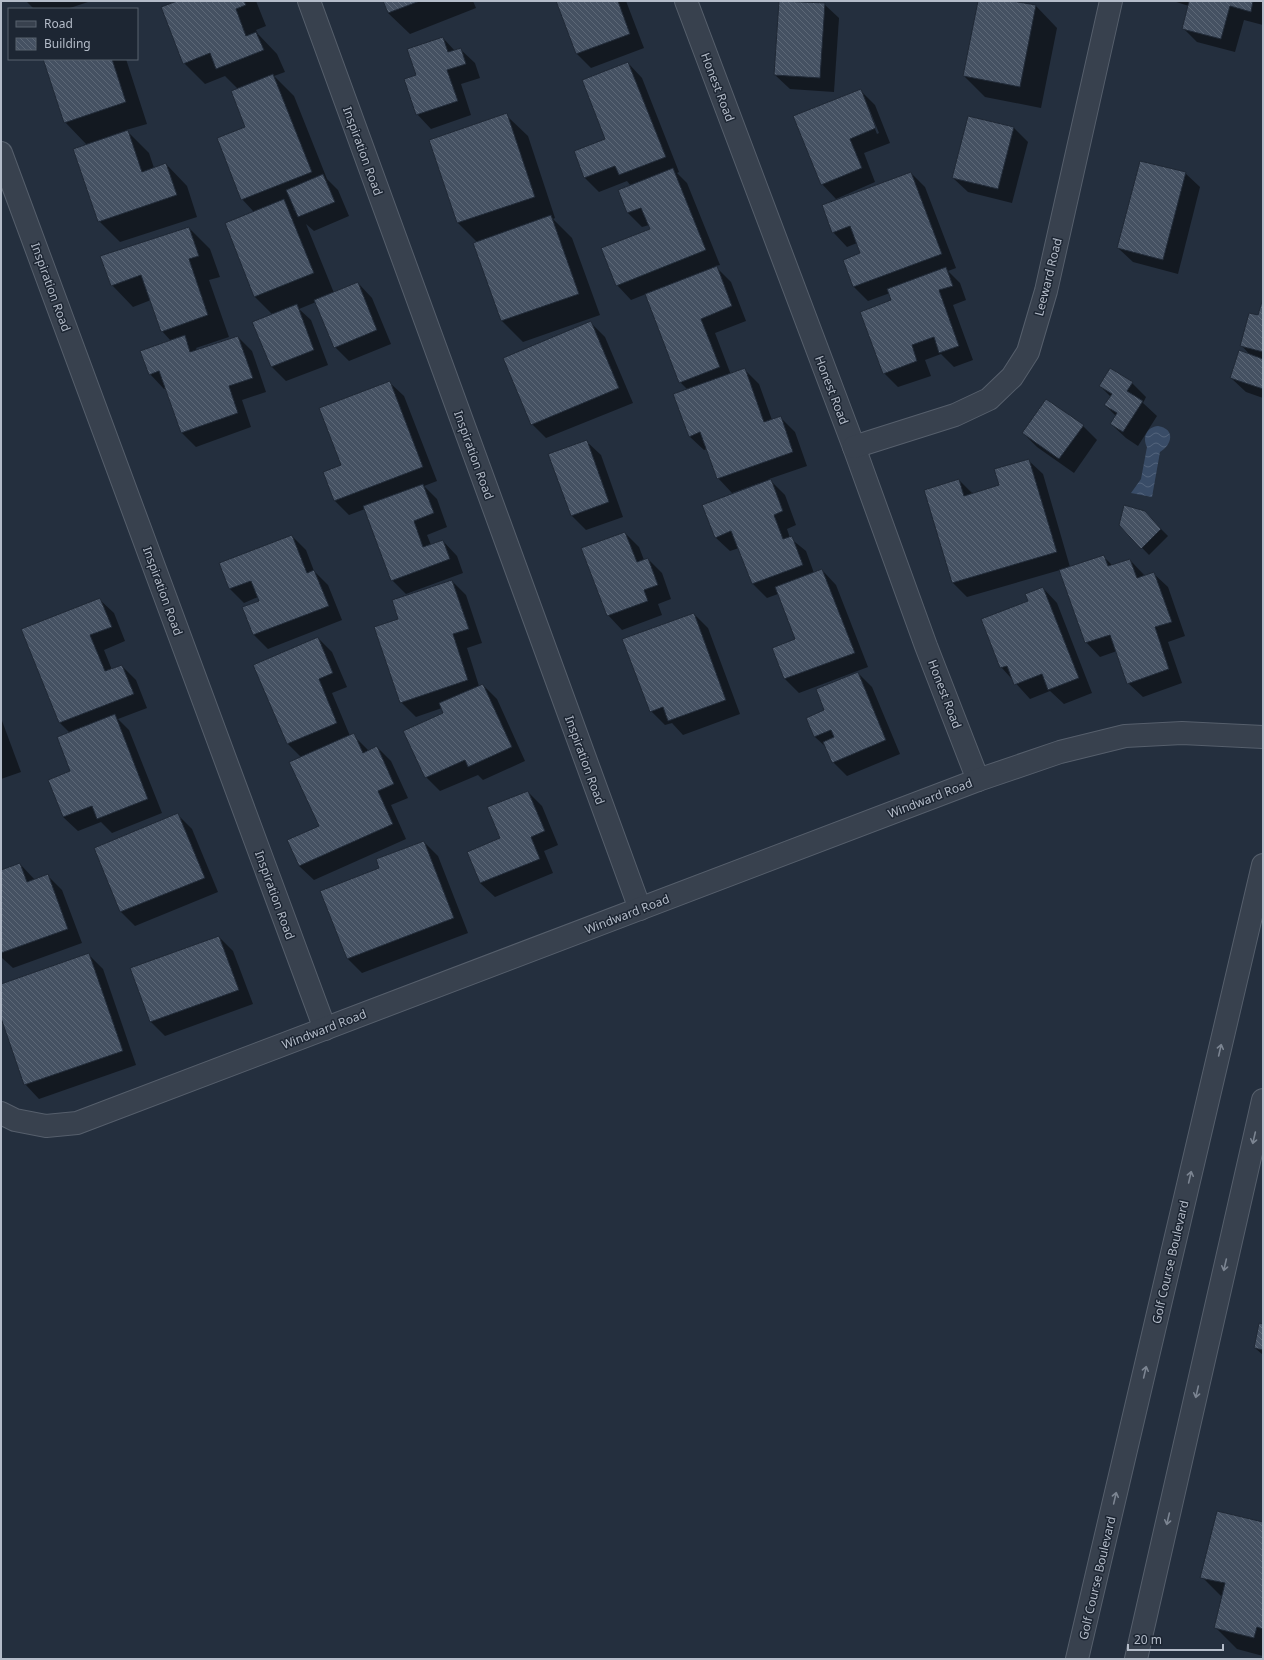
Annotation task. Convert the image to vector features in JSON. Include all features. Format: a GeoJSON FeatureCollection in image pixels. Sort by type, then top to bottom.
{"type":"FeatureCollection","features":[{"type":"Feature","properties":{"kind":"street","name":"Inspiration Road"},"geometry":{"type":"LineString","coordinates":[[309,1],[640,910]]}},
{"type":"Feature","properties":{"kind":"street","name":"Honest Road"},"geometry":{"type":"LineString","coordinates":[[686,1],[854,447],[926,646],[978,780]]}},
{"type":"Feature","properties":{"kind":"street","name":"Leeward Road"},"geometry":{"type":"LineString","coordinates":[[854,447],[955,415],[989,399],[1012,377],[1028,352],[1046,290],[1111,1]]}},
{"type":"Feature","properties":{"kind":"street","name":"Inspiration Road"},"geometry":{"type":"LineString","coordinates":[[1,153],[325,1029]]}},
{"type":"Feature","properties":{"kind":"street","name":"Windward Road"},"geometry":{"type":"LineString","coordinates":[[1,1113],[15,1120],[46,1126],[77,1124],[978,780],[1060,752],[1125,736],[1182,732],[1263,737]]}},
{"type":"Feature","properties":{"kind":"street","name":"Golf Course Boulevard"},"geometry":{"type":"LineString","coordinates":[[1078,1659],[1263,865]]}},
{"type":"Feature","properties":{"kind":"street"},"geometry":{"type":"LineString","coordinates":[[1136,1659],[1263,1100]]}},
{"type":"Feature","properties":{"kind":"water"},"geometry":{"type":"Polygon","coordinates":[[[1158,426],[1168,430],[1170,438],[1167,445],[1160,452],[1152,497],[1131,493],[1141,479],[1147,447],[1145,440],[1146,433],[1151,428],[1158,426]]]}},
{"type":"Feature","properties":{"kind":"building"},"geometry":{"type":"Polygon","coordinates":[[[177,1],[244,1],[246,5],[236,9],[246,36],[256,32],[264,50],[216,69],[210,53],[183,64],[161,7],[177,1]]]}},
{"type":"Feature","properties":{"kind":"building"},"geometry":{"type":"Polygon","coordinates":[[[383,1],[420,1],[388,13],[383,1]]]}},
{"type":"Feature","properties":{"kind":"building"},"geometry":{"type":"Polygon","coordinates":[[[556,1],[618,1],[630,34],[576,54],[556,1]]]}},
{"type":"Feature","properties":{"kind":"building"},"geometry":{"type":"Polygon","coordinates":[[[779,1],[825,3],[820,78],[774,75],[779,1]]]}},
{"type":"Feature","properties":{"kind":"building"},"geometry":{"type":"Polygon","coordinates":[[[978,1],[1012,1],[1036,5],[1020,87],[963,76],[978,1]]]}},
{"type":"Feature","properties":{"kind":"building"},"geometry":{"type":"Polygon","coordinates":[[[1189,1],[1253,1],[1251,12],[1230,6],[1221,39],[1182,29],[1189,1]]]}},
{"type":"Feature","properties":{"kind":"building"},"geometry":{"type":"Polygon","coordinates":[[[443,37],[448,52],[461,48],[466,64],[447,70],[458,101],[416,115],[404,79],[416,75],[407,49],[443,37]]]}},
{"type":"Feature","properties":{"kind":"building"},"geometry":{"type":"Polygon","coordinates":[[[43,60],[112,60],[126,102],[64,123],[43,60]]]}},
{"type":"Feature","properties":{"kind":"building"},"geometry":{"type":"Polygon","coordinates":[[[628,62],[666,157],[619,175],[615,166],[584,178],[574,151],[605,139],[582,80],[628,62]]]}},
{"type":"Feature","properties":{"kind":"building"},"geometry":{"type":"Polygon","coordinates":[[[273,74],[312,172],[241,200],[217,138],[245,127],[231,91],[273,74]]]}},
{"type":"Feature","properties":{"kind":"building"},"geometry":{"type":"Polygon","coordinates":[[[861,89],[876,128],[850,139],[862,168],[821,185],[793,116],[861,89]]]}},
{"type":"Feature","properties":{"kind":"building"},"geometry":{"type":"Polygon","coordinates":[[[507,113],[535,197],[457,223],[429,140],[507,113]]]}},
{"type":"Feature","properties":{"kind":"building"},"geometry":{"type":"Polygon","coordinates":[[[968,116],[1014,127],[998,189],[952,178],[968,116]]]}},
{"type":"Feature","properties":{"kind":"building"},"geometry":{"type":"Polygon","coordinates":[[[128,130],[142,172],[166,163],[177,195],[98,222],[73,149],[128,130]]]}},
{"type":"Feature","properties":{"kind":"building"},"geometry":{"type":"Polygon","coordinates":[[[1140,161],[1186,172],[1163,260],[1117,248],[1140,161]]]}},
{"type":"Feature","properties":{"kind":"building"},"geometry":{"type":"Polygon","coordinates":[[[673,168],[706,250],[616,286],[601,248],[650,229],[641,208],[627,213],[618,190],[673,168]]]}},
{"type":"Feature","properties":{"kind":"building"},"geometry":{"type":"Polygon","coordinates":[[[911,172],[942,254],[853,287],[843,260],[860,253],[850,226],[832,233],[822,205],[911,172]]]}},
{"type":"Feature","properties":{"kind":"building"},"geometry":{"type":"Polygon","coordinates":[[[323,174],[335,202],[298,217],[286,190],[323,174]]]}},
{"type":"Feature","properties":{"kind":"building"},"geometry":{"type":"Polygon","coordinates":[[[284,199],[314,273],[254,297],[225,223],[284,199]]]}},
{"type":"Feature","properties":{"kind":"building"},"geometry":{"type":"Polygon","coordinates":[[[551,215],[579,294],[501,321],[473,243],[551,215]]]}},
{"type":"Feature","properties":{"kind":"building"},"geometry":{"type":"Polygon","coordinates":[[[189,227],[199,256],[189,259],[208,315],[161,332],[141,275],[111,286],[100,256],[189,227]]]}},
{"type":"Feature","properties":{"kind":"building"},"geometry":{"type":"Polygon","coordinates":[[[717,266],[732,306],[701,319],[720,367],[679,383],[645,294],[717,266]]]}},
{"type":"Feature","properties":{"kind":"building"},"geometry":{"type":"Polygon","coordinates":[[[946,267],[953,286],[939,290],[959,346],[939,353],[934,337],[912,345],[917,361],[883,374],[860,312],[891,300],[887,289],[946,267]]]}},
{"type":"Feature","properties":{"kind":"building"},"geometry":{"type":"Polygon","coordinates":[[[358,282],[377,330],[334,348],[314,300],[358,282]]]}},
{"type":"Feature","properties":{"kind":"building"},"geometry":{"type":"Polygon","coordinates":[[[1263,298],[1263,352],[1240,346],[1249,313],[1258,315],[1263,298]]]}},
{"type":"Feature","properties":{"kind":"building"},"geometry":{"type":"Polygon","coordinates":[[[297,304],[314,350],[271,367],[252,322],[297,304]]]}},
{"type":"Feature","properties":{"kind":"building"},"geometry":{"type":"Polygon","coordinates":[[[591,321],[619,388],[531,425],[503,358],[591,321]]]}},
{"type":"Feature","properties":{"kind":"building"},"geometry":{"type":"Polygon","coordinates":[[[185,335],[190,352],[238,336],[253,378],[229,386],[238,413],[181,433],[159,371],[149,375],[140,351],[185,335]]]}},
{"type":"Feature","properties":{"kind":"building"},"geometry":{"type":"Polygon","coordinates":[[[1239,350],[1263,359],[1263,389],[1230,378],[1239,350]]]}},
{"type":"Feature","properties":{"kind":"building"},"geometry":{"type":"Polygon","coordinates":[[[745,368],[764,422],[781,416],[793,452],[717,479],[700,432],[689,437],[673,394],[745,368]]]}},
{"type":"Feature","properties":{"kind":"building"},"geometry":{"type":"Polygon","coordinates":[[[1110,368],[1133,382],[1127,391],[1143,401],[1123,432],[1110,424],[1117,413],[1104,405],[1112,394],[1099,386],[1110,368]]]}},
{"type":"Feature","properties":{"kind":"building"},"geometry":{"type":"Polygon","coordinates":[[[390,381],[423,467],[334,501],[323,472],[341,465],[319,408],[390,381]]]}},
{"type":"Feature","properties":{"kind":"building"},"geometry":{"type":"Polygon","coordinates":[[[1046,399],[1084,425],[1059,459],[1022,433],[1046,399]]]}},
{"type":"Feature","properties":{"kind":"building"},"geometry":{"type":"Polygon","coordinates":[[[587,440],[609,502],[571,516],[548,454],[587,440]]]}},
{"type":"Feature","properties":{"kind":"building"},"geometry":{"type":"Polygon","coordinates":[[[1029,459],[1057,552],[952,583],[924,490],[959,479],[964,496],[999,485],[994,469],[1029,459]]]}},
{"type":"Feature","properties":{"kind":"building"},"geometry":{"type":"Polygon","coordinates":[[[771,479],[783,511],[774,515],[783,539],[792,536],[803,565],[752,584],[731,531],[715,538],[702,505],[771,479]]]}},
{"type":"Feature","properties":{"kind":"building"},"geometry":{"type":"Polygon","coordinates":[[[423,484],[434,513],[414,521],[423,547],[443,540],[450,559],[391,581],[363,506],[423,484]]]}},
{"type":"Feature","properties":{"kind":"building"},"geometry":{"type":"Polygon","coordinates":[[[1124,505],[1145,511],[1161,529],[1141,549],[1119,525],[1124,505]]]}},
{"type":"Feature","properties":{"kind":"building"},"geometry":{"type":"Polygon","coordinates":[[[625,532],[637,562],[648,558],[658,585],[644,590],[648,601],[607,616],[581,548],[625,532]]]}},
{"type":"Feature","properties":{"kind":"building"},"geometry":{"type":"Polygon","coordinates":[[[292,535],[307,573],[314,570],[329,606],[253,635],[242,607],[259,601],[251,581],[229,589],[219,563],[292,535]]]}},
{"type":"Feature","properties":{"kind":"building"},"geometry":{"type":"Polygon","coordinates":[[[1104,555],[1108,566],[1130,559],[1137,578],[1154,572],[1172,622],[1155,627],[1169,669],[1127,684],[1110,635],[1085,643],[1059,570],[1104,555]]]}},
{"type":"Feature","properties":{"kind":"building"},"geometry":{"type":"Polygon","coordinates":[[[822,569],[855,653],[784,679],[772,648],[795,639],[775,587],[822,569]]]}},
{"type":"Feature","properties":{"kind":"building"},"geometry":{"type":"Polygon","coordinates":[[[452,580],[469,629],[453,634],[468,680],[400,703],[374,627],[398,619],[392,600],[452,580]]]}},
{"type":"Feature","properties":{"kind":"building"},"geometry":{"type":"Polygon","coordinates":[[[1043,587],[1079,678],[1048,690],[1042,674],[1014,685],[1007,666],[1000,668],[981,619],[1028,601],[1025,594],[1043,587]]]}},
{"type":"Feature","properties":{"kind":"building"},"geometry":{"type":"Polygon","coordinates":[[[100,598],[112,627],[90,635],[105,671],[122,665],[134,694],[59,723],[21,629],[100,598]]]}},
{"type":"Feature","properties":{"kind":"building"},"geometry":{"type":"Polygon","coordinates":[[[694,613],[726,700],[668,721],[663,707],[650,712],[622,639],[694,613]]]}},
{"type":"Feature","properties":{"kind":"building"},"geometry":{"type":"Polygon","coordinates":[[[318,637],[333,673],[319,679],[337,723],[287,744],[253,665],[318,637]]]}},
{"type":"Feature","properties":{"kind":"building"},"geometry":{"type":"Polygon","coordinates":[[[858,672],[886,740],[832,763],[823,742],[834,737],[831,730],[814,737],[806,718],[824,710],[816,689],[858,672]]]}},
{"type":"Feature","properties":{"kind":"building"},"geometry":{"type":"Polygon","coordinates":[[[483,684],[512,747],[468,767],[465,760],[425,778],[403,731],[443,713],[439,703],[483,684]]]}},
{"type":"Feature","properties":{"kind":"building"},"geometry":{"type":"Polygon","coordinates":[[[115,714],[148,799],[97,819],[92,806],[63,817],[48,780],[70,771],[57,737],[115,714]]]}},
{"type":"Feature","properties":{"kind":"building"},"geometry":{"type":"Polygon","coordinates":[[[354,733],[363,753],[377,746],[394,784],[378,791],[393,824],[299,866],[287,840],[319,826],[289,762],[354,733]]]}},
{"type":"Feature","properties":{"kind":"building"},"geometry":{"type":"Polygon","coordinates":[[[528,791],[545,831],[531,837],[540,859],[480,883],[467,852],[500,838],[487,807],[528,791]]]}},
{"type":"Feature","properties":{"kind":"building"},"geometry":{"type":"Polygon","coordinates":[[[178,813],[205,878],[120,912],[94,848],[178,813]]]}},
{"type":"Feature","properties":{"kind":"building"},"geometry":{"type":"Polygon","coordinates":[[[424,841],[454,918],[347,959],[320,891],[379,868],[376,859],[424,841]]]}},
{"type":"Feature","properties":{"kind":"building"},"geometry":{"type":"Polygon","coordinates":[[[20,863],[27,882],[48,874],[68,929],[1,953],[1,870],[20,863]]]}},
{"type":"Feature","properties":{"kind":"building"},"geometry":{"type":"Polygon","coordinates":[[[219,936],[239,990],[150,1022],[130,968],[219,936]]]}},
{"type":"Feature","properties":{"kind":"building"},"geometry":{"type":"Polygon","coordinates":[[[89,953],[123,1051],[24,1085],[1,1018],[1,984],[89,953]]]}},
{"type":"Feature","properties":{"kind":"building"},"geometry":{"type":"Polygon","coordinates":[[[1259,1323],[1263,1324],[1263,1350],[1254,1348],[1259,1323]]]}},
{"type":"Feature","properties":{"kind":"building"},"geometry":{"type":"Polygon","coordinates":[[[1217,1511],[1263,1522],[1263,1629],[1257,1627],[1254,1638],[1214,1628],[1225,1583],[1200,1578],[1217,1511]]]}}]}
